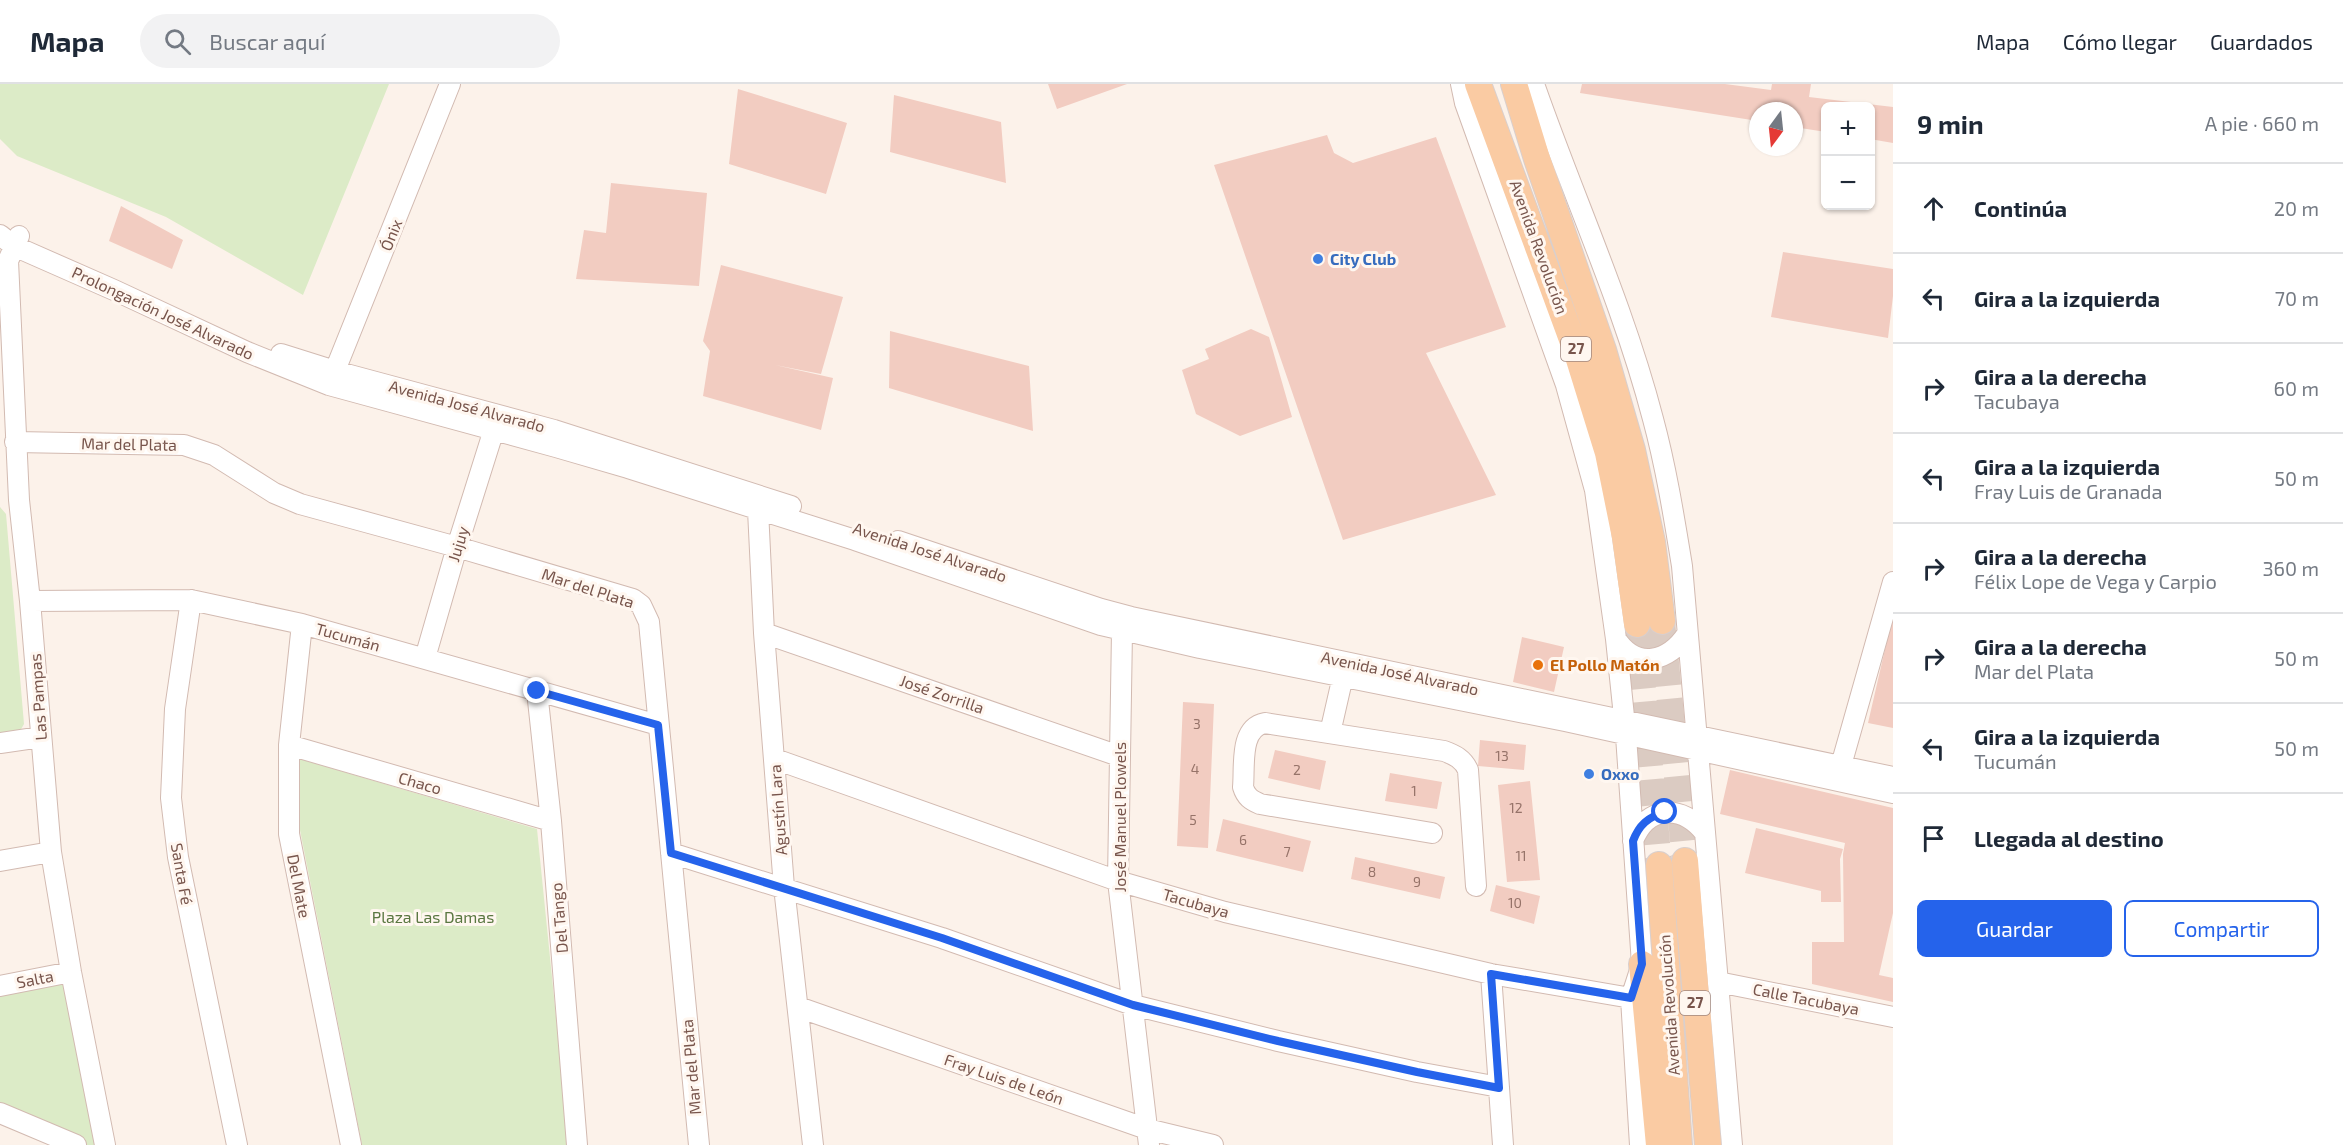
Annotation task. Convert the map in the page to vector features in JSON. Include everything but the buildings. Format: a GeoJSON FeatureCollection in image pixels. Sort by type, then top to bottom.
{"type":"FeatureCollection","features":[{"type":"Feature","properties":{"kind":"main road","name":"Avenida Revolución"},"geometry":{"type":"LineString","coordinates":[[1478,84],[1577,353],[1608,453],[1625,537],[1637,624]]}},
{"type":"Feature","properties":{"kind":"main road","name":"Avenida Revolución"},"geometry":{"type":"LineString","coordinates":[[1514,84],[1537,159],[1603,350],[1632,450],[1652,542],[1662,621]]}},
{"type":"Feature","properties":{"kind":"main road","name":"Avenida Revolución"},"geometry":{"type":"LineString","coordinates":[[1685,861],[1708,1145]]}},
{"type":"Feature","properties":{"kind":"main road","name":"Avenida Revolución"},"geometry":{"type":"LineString","coordinates":[[1659,865],[1679,1145]]}},
{"type":"Feature","properties":{"kind":"main road"},"geometry":{"type":"LineString","coordinates":[[1642,964],[1659,1145]]}},
{"type":"Feature","properties":{"kind":"street","name":"Ónix"},"geometry":{"type":"LineString","coordinates":[[332,378],[450,84]]}},
{"type":"Feature","properties":{"kind":"street"},"geometry":{"type":"LineString","coordinates":[[1461,84],[1465,103],[1566,384],[1595,490],[1616,639],[1625,728],[1642,964],[1631,998],[1640,1145]]}},
{"type":"Feature","properties":{"kind":"street"},"geometry":{"type":"LineString","coordinates":[[1534,84],[1626,332],[1653,418],[1668,484],[1682,566],[1732,1145]]}},
{"type":"Feature","properties":{"kind":"street"},"geometry":{"type":"LineString","coordinates":[[0,222],[8,247]]}},
{"type":"Feature","properties":{"kind":"street","name":"Prolongación José Alvarado"},"geometry":{"type":"LineString","coordinates":[[8,247],[114,290],[247,352],[332,378]]}},
{"type":"Feature","properties":{"kind":"street","name":"Las Pampas"},"geometry":{"type":"LineString","coordinates":[[8,247],[6,380],[15,442],[9,499],[30,601],[51,852],[71,972],[105,1145]]}},
{"type":"Feature","properties":{"kind":"street","name":"Avenida José Alvarado"},"geometry":{"type":"LineString","coordinates":[[332,378],[496,422],[556,447],[760,503],[1101,609],[1625,728]]}},
{"type":"Feature","properties":{"kind":"street","name":"Jujuy"},"geometry":{"type":"LineString","coordinates":[[425,658],[496,422]]}},
{"type":"Feature","properties":{"kind":"street","name":"Mar del Plata"},"geometry":{"type":"LineString","coordinates":[[15,442],[184,445],[214,455],[274,494],[300,504],[633,599],[641,605],[649,622],[699,1145]]}},
{"type":"Feature","properties":{"kind":"street","name":"Avenida José Alvarado"},"geometry":{"type":"LineString","coordinates":[[760,503],[855,540],[1047,608],[1122,631],[1350,677],[1696,742],[1839,773],[1893,777]]}},
{"type":"Feature","properties":{"kind":"street","name":"Agustín Lara"},"geometry":{"type":"LineString","coordinates":[[760,503],[765,633],[784,887],[813,1145]]}},
{"type":"Feature","properties":{"kind":"street"},"geometry":{"type":"LineString","coordinates":[[1839,773],[1893,582]]}},
{"type":"Feature","properties":{"kind":"street","name":"Tucumán"},"geometry":{"type":"LineString","coordinates":[[30,601],[191,600],[302,624],[658,725]]}},
{"type":"Feature","properties":{"kind":"street","name":"Santa Fé"},"geometry":{"type":"LineString","coordinates":[[191,600],[175,709],[171,798],[178,857],[237,1145]]}},
{"type":"Feature","properties":{"kind":"street","name":"Del Mate"},"geometry":{"type":"LineString","coordinates":[[302,624],[289,745],[289,834],[351,1145]]}},
{"type":"Feature","properties":{"kind":"street","name":"José Manuel Plowels"},"geometry":{"type":"LineString","coordinates":[[1122,631],[1118,881],[1148,1137]]}},
{"type":"Feature","properties":{"kind":"street","name":"José Zorrilla"},"geometry":{"type":"LineString","coordinates":[[765,633],[1119,756]]}},
{"type":"Feature","properties":{"kind":"street"},"geometry":{"type":"LineString","coordinates":[[1616,639],[1634,656],[1649,659],[1666,656],[1688,634]]}},
{"type":"Feature","properties":{"kind":"street"},"geometry":{"type":"LineString","coordinates":[[1337,734],[1350,677]]}},
{"type":"Feature","properties":{"kind":"street","name":"Del Tango"},"geometry":{"type":"LineString","coordinates":[[537,691],[551,821],[577,1145]]}},
{"type":"Feature","properties":{"kind":"street"},"geometry":{"type":"LineString","coordinates":[[1432,833],[1260,804],[1246,795],[1244,788],[1247,739],[1250,730],[1265,723],[1444,751],[1464,762],[1468,770],[1476,885]]}},
{"type":"Feature","properties":{"kind":"street"},"geometry":{"type":"LineString","coordinates":[[0,743],[41,737]]}},
{"type":"Feature","properties":{"kind":"street","name":"Chaco"},"geometry":{"type":"LineString","coordinates":[[289,745],[551,821]]}},
{"type":"Feature","properties":{"kind":"street","name":"Tacubaya"},"geometry":{"type":"LineString","coordinates":[[775,759],[1118,881],[1259,921],[1491,974],[1631,998]]}},
{"type":"Feature","properties":{"kind":"street","name":"Avenida José Alvarado"},"geometry":{"type":"LineString","coordinates":[[1839,773],[1893,793]]}},
{"type":"Feature","properties":{"kind":"street"},"geometry":{"type":"LineString","coordinates":[[1633,841],[1641,825],[1648,819],[1665,812],[1683,814],[1705,832]]}},
{"type":"Feature","properties":{"kind":"street"},"geometry":{"type":"LineString","coordinates":[[0,861],[51,852]]}},
{"type":"Feature","properties":{"kind":"street"},"geometry":{"type":"LineString","coordinates":[[671,853],[942,938],[1133,1005],[1278,1041],[1499,1088]]}},
{"type":"Feature","properties":{"kind":"street","name":"Salta"},"geometry":{"type":"LineString","coordinates":[[0,986],[71,972]]}},
{"type":"Feature","properties":{"kind":"street"},"geometry":{"type":"LineString","coordinates":[[1491,974],[1503,1145]]}},
{"type":"Feature","properties":{"kind":"street","name":"Calle Tacubaya"},"geometry":{"type":"LineString","coordinates":[[1718,982],[1893,1017]]}},
{"type":"Feature","properties":{"kind":"street","name":"Fray Luis de León"},"geometry":{"type":"LineString","coordinates":[[798,1007],[1148,1137],[1213,1145]]}},
{"type":"Feature","properties":{"kind":"street"},"geometry":{"type":"LineString","coordinates":[[0,1113],[76,1145]]}},
{"type":"Feature","properties":{"kind":"green space"},"geometry":{"type":"Polygon","coordinates":[[[0,84],[389,84],[303,295],[166,217],[17,156],[0,139],[0,84]]]}},
{"type":"Feature","properties":{"kind":"green space"},"geometry":{"type":"Polygon","coordinates":[[[0,507],[6,514],[24,724],[20,731],[0,734],[0,507]]]}},
{"type":"Feature","properties":{"kind":"green space","name":"Plaza Las Damas"},"geometry":{"type":"Polygon","coordinates":[[[300,759],[537,829],[569,1145],[362,1145],[299,825],[300,759]]]}},
{"type":"Feature","properties":{"kind":"green space"},"geometry":{"type":"Polygon","coordinates":[[[71,972],[105,1145],[76,1145],[0,1113],[0,986],[71,972]]]}},
{"type":"Feature","properties":{"kind":"tunnel"},"geometry":{"type":"LineString","coordinates":[[1662,621],[1685,861]]}},
{"type":"Feature","properties":{"kind":"tunnel"},"geometry":{"type":"LineString","coordinates":[[1637,624],[1659,865]]}},
{"type":"Feature","properties":{"kind":"place","name":"City Club"},"geometry":{"type":"Point","coordinates":[1318,259]}},
{"type":"Feature","properties":{"kind":"place","name":"El Pollo Matón"},"geometry":{"type":"Point","coordinates":[1538,665]}},
{"type":"Feature","properties":{"kind":"place","name":"Oxxo"},"geometry":{"type":"Point","coordinates":[1589,774]}},
{"type":"Feature","properties":{"kind":"route"},"geometry":{"type":"LineString","coordinates":[[537,691],[658,725],[671,853],[942,938],[1133,1005],[1278,1041],[1499,1088],[1491,974],[1631,998],[1642,964],[1633,841],[1641,825],[1648,819],[1665,812]]}}]}
